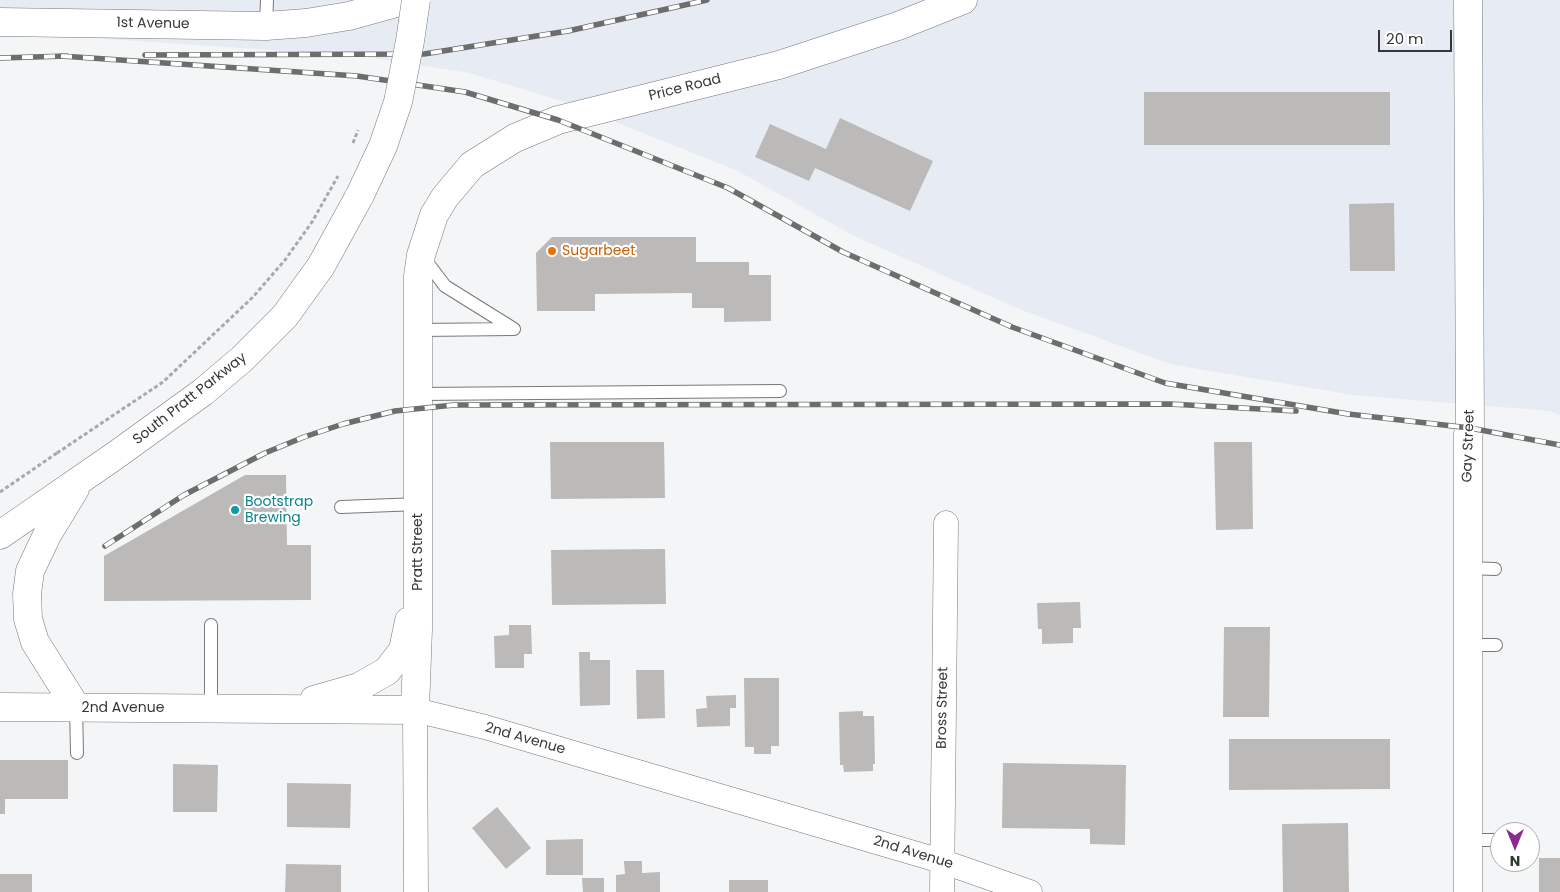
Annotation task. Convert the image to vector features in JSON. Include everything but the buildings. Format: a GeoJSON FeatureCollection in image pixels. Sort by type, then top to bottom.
{"type":"FeatureCollection","features":[{"type":"Feature","properties":{"kind":"street","name":"1st Avenue"},"geometry":{"type":"LineString","coordinates":[[306,23],[330,12],[346,0]]}},
{"type":"Feature","properties":{"kind":"street","name":"1st Avenue"},"geometry":{"type":"LineString","coordinates":[[0,22],[266,13],[306,23],[349,16],[407,0]]}},
{"type":"Feature","properties":{"kind":"street","name":"South Pratt Parkway"},"geometry":{"type":"LineString","coordinates":[[0,535],[203,392],[242,359],[285,316],[321,266],[360,195],[383,146],[398,102],[416,0]]}},
{"type":"Feature","properties":{"kind":"street","name":"Price Road"},"geometry":{"type":"LineString","coordinates":[[434,215],[445,197],[472,166],[515,138],[558,120],[779,65],[898,26],[963,0]]}},
{"type":"Feature","properties":{"kind":"street","name":"Gay Street"},"geometry":{"type":"LineString","coordinates":[[1468,0],[1470,419],[1468,434],[1468,892]]}},
{"type":"Feature","properties":{"kind":"street","name":"Pratt Street"},"geometry":{"type":"LineString","coordinates":[[416,892],[415,710],[419,504],[418,276],[421,255],[434,215]]}},
{"type":"Feature","properties":{"kind":"street"},"geometry":{"type":"LineString","coordinates":[[76,708],[35,642],[28,619],[28,594],[30,571],[47,535],[80,480]]}},
{"type":"Feature","properties":{"kind":"street","name":"Bross Street"},"geometry":{"type":"LineString","coordinates":[[942,892],[946,523]]}},
{"type":"Feature","properties":{"kind":"street"},"geometry":{"type":"LineString","coordinates":[[286,709],[359,687],[387,671],[403,650],[418,581]]}},
{"type":"Feature","properties":{"kind":"street","name":"2nd Avenue"},"geometry":{"type":"LineString","coordinates":[[0,707],[415,710],[484,727],[941,861],[1030,892]]}},
{"type":"Feature","properties":{"kind":"lane"},"geometry":{"type":"LineString","coordinates":[[419,330],[514,329],[445,286],[421,255]]}},
{"type":"Feature","properties":{"kind":"lane"},"geometry":{"type":"LineString","coordinates":[[419,394],[780,392]]}},
{"type":"Feature","properties":{"kind":"lane"},"geometry":{"type":"LineString","coordinates":[[341,507],[419,504]]}},
{"type":"Feature","properties":{"kind":"lane"},"geometry":{"type":"LineString","coordinates":[[1468,568],[1495,569]]}},
{"type":"Feature","properties":{"kind":"lane"},"geometry":{"type":"LineString","coordinates":[[211,625],[212,708]]}},
{"type":"Feature","properties":{"kind":"lane"},"geometry":{"type":"LineString","coordinates":[[1468,645],[1496,645]]}},
{"type":"Feature","properties":{"kind":"lane"},"geometry":{"type":"LineString","coordinates":[[76,708],[77,753]]}},
{"type":"Feature","properties":{"kind":"lane"},"geometry":{"type":"LineString","coordinates":[[1468,840],[1490,840]]}},
{"type":"Feature","properties":{"kind":"path"},"geometry":{"type":"LineString","coordinates":[[352,146],[360,127]]}},
{"type":"Feature","properties":{"kind":"path"},"geometry":{"type":"LineString","coordinates":[[0,492],[163,382],[253,297],[285,260],[312,222],[340,172]]}},
{"type":"Feature","properties":{"kind":"shaded area"},"geometry":{"type":"Polygon","coordinates":[[[0,0],[1560,0],[1560,415],[1549,411],[1352,395],[1170,364],[1019,309],[852,235],[736,170],[565,102],[469,73],[360,56],[62,36],[0,37],[0,0]]]}},
{"type":"Feature","properties":{"kind":"railway"},"geometry":{"type":"LineString","coordinates":[[145,55],[424,54],[568,31],[707,0]]}},
{"type":"Feature","properties":{"kind":"railway"},"geometry":{"type":"LineString","coordinates":[[61,56],[357,76],[465,92],[558,120],[728,188],[843,252],[1012,327],[1165,383],[1348,414],[1470,428],[1560,445]]}},
{"type":"Feature","properties":{"kind":"railway"},"geometry":{"type":"LineString","coordinates":[[0,58],[67,56]]}},
{"type":"Feature","properties":{"kind":"railway"},"geometry":{"type":"LineString","coordinates":[[105,546],[184,495],[265,453],[343,424],[395,411],[454,405],[1170,404],[1296,411]]}},
{"type":"Feature","properties":{"kind":"place","name":"Sugarbeet"},"geometry":{"type":"Point","coordinates":[552,251]}},
{"type":"Feature","properties":{"kind":"place","name":"Bootstrap Brewing"},"geometry":{"type":"Point","coordinates":[235,510]}}]}
